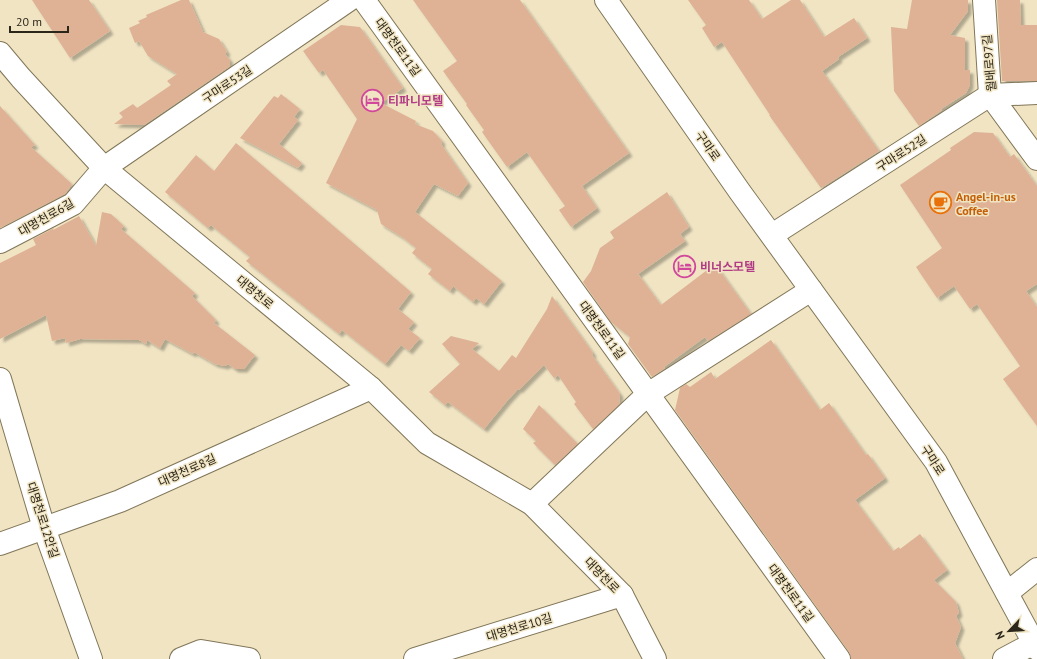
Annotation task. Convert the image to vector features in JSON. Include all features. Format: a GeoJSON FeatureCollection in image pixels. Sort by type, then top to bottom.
{"type":"FeatureCollection","features":[{"type":"Feature","properties":{"kind":"street","name":"구마로53길"},"geometry":{"type":"LineString","coordinates":[[104,168],[349,0]]}},
{"type":"Feature","properties":{"kind":"street","name":"대명천로11길"},"geometry":{"type":"LineString","coordinates":[[364,0],[839,659]]}},
{"type":"Feature","properties":{"kind":"street","name":"구마로"},"geometry":{"type":"LineString","coordinates":[[606,0],[772,236],[936,462],[1036,646],[1004,659]]}},
{"type":"Feature","properties":{"kind":"street","name":"월배로97길"},"geometry":{"type":"LineString","coordinates":[[984,0],[990,95],[1037,159]]}},
{"type":"Feature","properties":{"kind":"street","name":"대명천로"},"geometry":{"type":"LineString","coordinates":[[0,53],[104,168],[371,388],[427,443],[532,504],[622,595],[655,659]]}},
{"type":"Feature","properties":{"kind":"street"},"geometry":{"type":"LineString","coordinates":[[990,95],[1037,93]]}},
{"type":"Feature","properties":{"kind":"street","name":"구마로52길"},"geometry":{"type":"LineString","coordinates":[[772,236],[990,95]]}},
{"type":"Feature","properties":{"kind":"street","name":"대명천로6길"},"geometry":{"type":"LineString","coordinates":[[0,242],[74,204],[104,168]]}},
{"type":"Feature","properties":{"kind":"street"},"geometry":{"type":"LineString","coordinates":[[532,504],[648,394],[811,290]]}},
{"type":"Feature","properties":{"kind":"street","name":"대명천로12안길"},"geometry":{"type":"LineString","coordinates":[[0,379],[44,528],[91,659]]}},
{"type":"Feature","properties":{"kind":"street","name":"대명천로8길"},"geometry":{"type":"LineString","coordinates":[[0,544],[120,501],[371,388]]}},
{"type":"Feature","properties":{"kind":"street"},"geometry":{"type":"LineString","coordinates":[[1007,593],[1037,569]]}},
{"type":"Feature","properties":{"kind":"street","name":"대명천로10길"},"geometry":{"type":"LineString","coordinates":[[416,659],[622,595]]}},
{"type":"Feature","properties":{"kind":"street"},"geometry":{"type":"LineString","coordinates":[[181,659],[201,652],[249,659]]}},
{"type":"Feature","properties":{"kind":"building"},"geometry":{"type":"Polygon","coordinates":[[[32,0],[89,0],[110,31],[70,58],[32,0]]]}},
{"type":"Feature","properties":{"kind":"building"},"geometry":{"type":"Polygon","coordinates":[[[181,0],[189,0],[203,32],[219,39],[227,52],[225,54],[230,60],[229,67],[144,125],[114,124],[123,117],[119,113],[133,104],[137,108],[171,85],[167,81],[177,74],[148,56],[139,41],[135,43],[129,28],[140,23],[138,21],[147,17],[146,15],[181,0]]]}},
{"type":"Feature","properties":{"kind":"building"},"geometry":{"type":"Polygon","coordinates":[[[413,0],[520,0],[629,153],[582,186],[597,208],[571,227],[559,210],[565,206],[527,152],[507,167],[482,132],[484,130],[466,105],[467,104],[443,71],[457,61],[413,0]]]}},
{"type":"Feature","properties":{"kind":"building"},"geometry":{"type":"Polygon","coordinates":[[[688,0],[749,0],[762,19],[791,0],[800,0],[824,37],[854,18],[867,38],[838,57],[839,59],[822,71],[879,151],[821,188],[769,115],[722,42],[714,47],[702,28],[706,25],[688,0]]]}},
{"type":"Feature","properties":{"kind":"building"},"geometry":{"type":"Polygon","coordinates":[[[912,0],[968,0],[968,11],[950,35],[965,38],[965,70],[970,70],[970,85],[966,93],[941,109],[942,110],[919,126],[894,91],[891,27],[907,29],[912,0]]]}},
{"type":"Feature","properties":{"kind":"building"},"geometry":{"type":"Polygon","coordinates":[[[997,0],[1020,0],[1021,25],[1037,25],[1037,81],[1002,81],[997,0]]]}},
{"type":"Feature","properties":{"kind":"building"},"geometry":{"type":"Polygon","coordinates":[[[341,25],[360,27],[403,88],[381,103],[416,121],[415,124],[433,131],[442,141],[441,144],[468,183],[458,196],[434,184],[415,212],[502,281],[484,304],[476,298],[473,302],[453,286],[450,291],[428,274],[432,269],[412,253],[416,248],[381,224],[377,210],[326,183],[357,119],[323,70],[319,73],[303,51],[341,25]]]}},
{"type":"Feature","properties":{"kind":"building"},"geometry":{"type":"Polygon","coordinates":[[[281,94],[300,109],[294,117],[298,120],[279,144],[302,163],[298,168],[240,138],[274,96],[278,98],[281,94]]]}},
{"type":"Feature","properties":{"kind":"building"},"geometry":{"type":"Polygon","coordinates":[[[0,106],[35,145],[31,147],[72,184],[65,194],[0,228],[0,106]]]}},
{"type":"Feature","properties":{"kind":"building"},"geometry":{"type":"Polygon","coordinates":[[[974,132],[993,133],[1010,157],[1014,154],[1037,186],[1037,284],[1026,291],[1037,307],[1037,426],[1003,379],[1020,366],[977,304],[970,309],[954,286],[937,298],[916,267],[942,248],[900,185],[951,150],[950,148],[974,132]]]}},
{"type":"Feature","properties":{"kind":"building"},"geometry":{"type":"Polygon","coordinates":[[[236,143],[411,292],[398,309],[414,322],[408,329],[420,338],[409,351],[401,345],[385,364],[342,330],[339,334],[246,261],[250,257],[211,225],[208,228],[165,192],[196,155],[214,171],[236,143]]]}},
{"type":"Feature","properties":{"kind":"building"},"geometry":{"type":"Polygon","coordinates":[[[667,192],[689,227],[680,234],[685,241],[638,274],[661,305],[715,264],[751,314],[708,341],[705,337],[652,377],[628,344],[630,337],[611,322],[583,282],[591,271],[600,248],[614,238],[610,232],[667,192]]]}},
{"type":"Feature","properties":{"kind":"building"},"geometry":{"type":"Polygon","coordinates":[[[102,212],[111,214],[124,226],[121,229],[195,293],[192,296],[216,320],[214,323],[255,355],[244,369],[235,369],[228,364],[225,366],[215,364],[194,352],[193,354],[165,339],[160,348],[147,340],[146,344],[139,340],[80,339],[66,343],[65,338],[52,341],[46,315],[0,339],[0,263],[36,245],[33,239],[79,216],[96,246],[102,212]]]}},
{"type":"Feature","properties":{"kind":"building"},"geometry":{"type":"Polygon","coordinates":[[[552,296],[620,394],[619,405],[593,429],[574,404],[576,402],[558,375],[554,378],[544,365],[519,390],[518,389],[484,429],[448,402],[445,405],[429,392],[460,364],[442,344],[451,336],[479,343],[472,349],[499,371],[512,355],[516,358],[547,309],[552,296]]]}},
{"type":"Feature","properties":{"kind":"building"},"geometry":{"type":"Polygon","coordinates":[[[771,340],[820,410],[829,403],[866,455],[868,454],[885,478],[855,500],[893,551],[899,547],[900,549],[920,534],[947,570],[934,580],[956,602],[959,613],[956,616],[961,627],[955,643],[963,659],[851,659],[849,652],[675,410],[680,388],[686,384],[690,387],[711,372],[715,379],[771,340]]]}},
{"type":"Feature","properties":{"kind":"building"},"geometry":{"type":"Polygon","coordinates":[[[539,405],[578,444],[555,465],[533,443],[536,441],[523,429],[539,405]]]}},
{"type":"Feature","properties":{"kind":"place","name":"티파니모텔"},"geometry":{"type":"Point","coordinates":[373,100]}},
{"type":"Feature","properties":{"kind":"place","name":"Angel-in-us Coffee"},"geometry":{"type":"Point","coordinates":[940,203]}},
{"type":"Feature","properties":{"kind":"place","name":"비너스모텔"},"geometry":{"type":"Point","coordinates":[685,266]}}]}
